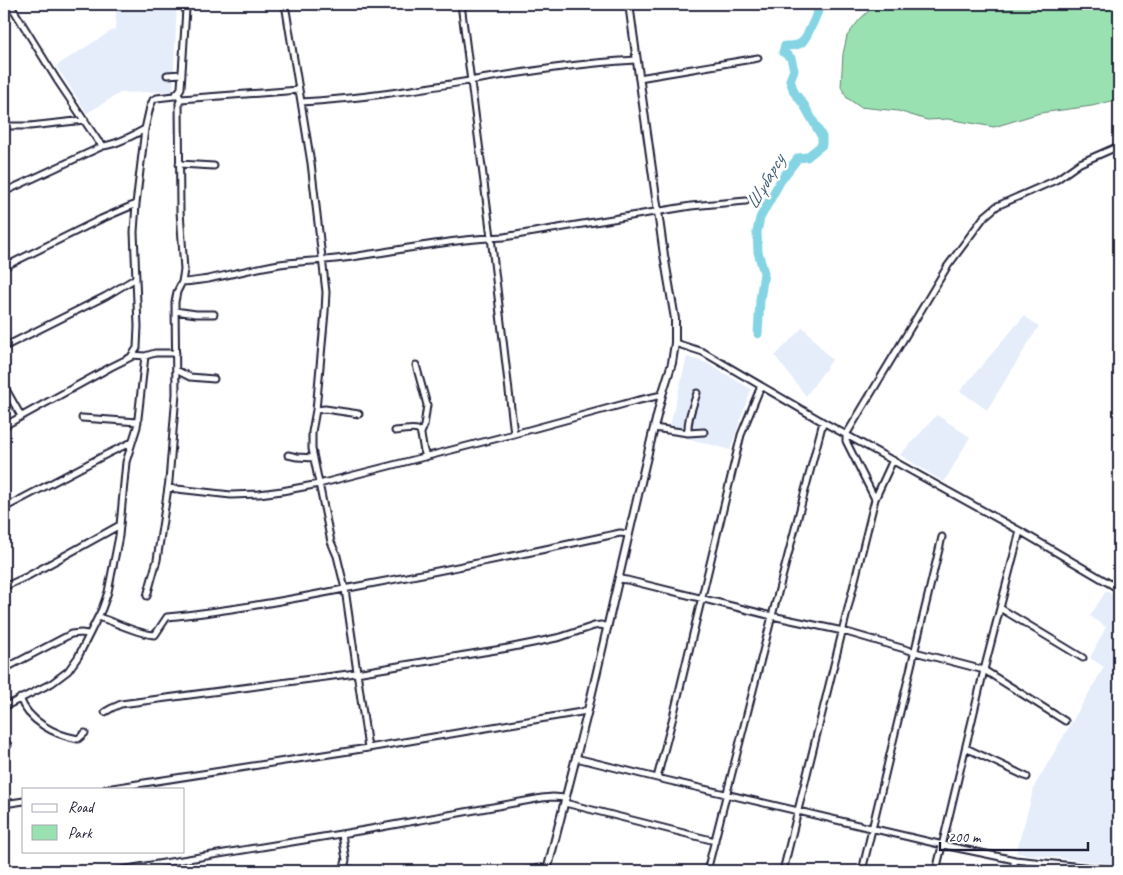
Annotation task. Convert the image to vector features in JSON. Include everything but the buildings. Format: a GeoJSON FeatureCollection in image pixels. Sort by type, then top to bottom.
{"type":"FeatureCollection","features":[{"type":"Feature","properties":{"kind":"street"},"geometry":{"type":"LineString","coordinates":[[4,8],[10,4],[57,80],[103,146]]}},
{"type":"Feature","properties":{"kind":"street"},"geometry":{"type":"LineString","coordinates":[[4,426],[127,360],[137,348],[134,232],[145,129],[153,100],[174,96],[181,88],[186,9],[188,4]]}},
{"type":"Feature","properties":{"kind":"street"},"geometry":{"type":"LineString","coordinates":[[286,4],[312,163],[326,292],[316,410],[312,432],[314,458],[331,542],[337,556],[345,589],[368,748]]}},
{"type":"Feature","properties":{"kind":"street"},"geometry":{"type":"LineString","coordinates":[[461,4],[514,434]]}},
{"type":"Feature","properties":{"kind":"street"},"geometry":{"type":"LineString","coordinates":[[526,871],[540,868],[547,870],[588,710],[675,343],[675,319],[664,255],[629,4]]}},
{"type":"Feature","properties":{"kind":"street"},"geometry":{"type":"LineString","coordinates":[[639,78],[758,58]]}},
{"type":"Feature","properties":{"kind":"street"},"geometry":{"type":"LineString","coordinates":[[301,102],[341,100],[594,63],[636,60]]}},
{"type":"Feature","properties":{"kind":"street"},"geometry":{"type":"LineString","coordinates":[[166,75],[182,74]]}},
{"type":"Feature","properties":{"kind":"street"},"geometry":{"type":"LineString","coordinates":[[181,99],[299,90]]}},
{"type":"Feature","properties":{"kind":"street"},"geometry":{"type":"LineString","coordinates":[[177,93],[181,99]]}},
{"type":"Feature","properties":{"kind":"street"},"geometry":{"type":"LineString","coordinates":[[147,596],[157,560],[168,488],[176,394],[175,302],[184,270],[179,164],[179,103],[181,99]]}},
{"type":"Feature","properties":{"kind":"street"},"geometry":{"type":"LineString","coordinates":[[4,126],[30,126],[85,120]]}},
{"type":"Feature","properties":{"kind":"street"},"geometry":{"type":"LineString","coordinates":[[4,192],[103,146],[145,129]]}},
{"type":"Feature","properties":{"kind":"street"},"geometry":{"type":"LineString","coordinates":[[875,499],[846,441],[846,435],[947,267],[984,217],[998,206],[1056,180],[1080,163],[1119,146]]}},
{"type":"Feature","properties":{"kind":"street"},"geometry":{"type":"LineString","coordinates":[[179,164],[214,166]]}},
{"type":"Feature","properties":{"kind":"street"},"geometry":{"type":"LineString","coordinates":[[182,282],[218,277],[254,268],[281,264],[342,258],[513,235],[692,206],[746,201]]}},
{"type":"Feature","properties":{"kind":"street"},"geometry":{"type":"LineString","coordinates":[[4,267],[101,219],[136,204]]}},
{"type":"Feature","properties":{"kind":"street"},"geometry":{"type":"LineString","coordinates":[[4,347],[106,296],[136,278]]}},
{"type":"Feature","properties":{"kind":"street"},"geometry":{"type":"LineString","coordinates":[[175,311],[214,314]]}},
{"type":"Feature","properties":{"kind":"street"},"geometry":{"type":"LineString","coordinates":[[675,343],[703,352],[1119,589]]}},
{"type":"Feature","properties":{"kind":"street"},"geometry":{"type":"LineString","coordinates":[[132,355],[145,356],[155,353],[176,353]]}},
{"type":"Feature","properties":{"kind":"street"},"geometry":{"type":"LineString","coordinates":[[4,707],[52,682],[68,671],[74,664],[105,600],[116,554],[126,462],[138,427],[145,356]]}},
{"type":"Feature","properties":{"kind":"street"},"geometry":{"type":"LineString","coordinates":[[416,365],[427,404],[424,426],[421,433],[426,457]]}},
{"type":"Feature","properties":{"kind":"street"},"geometry":{"type":"LineString","coordinates":[[176,370],[190,377],[214,379]]}},
{"type":"Feature","properties":{"kind":"street"},"geometry":{"type":"LineString","coordinates":[[4,386],[21,416]]}},
{"type":"Feature","properties":{"kind":"street"},"geometry":{"type":"LineString","coordinates":[[657,778],[741,435],[761,386]]}},
{"type":"Feature","properties":{"kind":"street"},"geometry":{"type":"LineString","coordinates":[[688,433],[690,417],[697,393]]}},
{"type":"Feature","properties":{"kind":"street"},"geometry":{"type":"LineString","coordinates":[[168,488],[231,495],[259,494],[319,484],[662,395]]}},
{"type":"Feature","properties":{"kind":"street"},"geometry":{"type":"LineString","coordinates":[[316,410],[325,409],[358,414]]}},
{"type":"Feature","properties":{"kind":"street"},"geometry":{"type":"LineString","coordinates":[[82,418],[138,422]]}},
{"type":"Feature","properties":{"kind":"street"},"geometry":{"type":"LineString","coordinates":[[707,871],[823,422]]}},
{"type":"Feature","properties":{"kind":"street"},"geometry":{"type":"LineString","coordinates":[[395,430],[414,428],[418,429],[421,433]]}},
{"type":"Feature","properties":{"kind":"street"},"geometry":{"type":"LineString","coordinates":[[654,428],[688,433],[704,432]]}},
{"type":"Feature","properties":{"kind":"street"},"geometry":{"type":"LineString","coordinates":[[4,508],[132,442]]}},
{"type":"Feature","properties":{"kind":"street"},"geometry":{"type":"LineString","coordinates":[[288,455],[314,458]]}},
{"type":"Feature","properties":{"kind":"street"},"geometry":{"type":"LineString","coordinates":[[783,871],[875,499],[893,460]]}},
{"type":"Feature","properties":{"kind":"street"},"geometry":{"type":"LineString","coordinates":[[4,587],[120,525]]}},
{"type":"Feature","properties":{"kind":"street"},"geometry":{"type":"LineString","coordinates":[[936,871],[984,670],[1020,531]]}},
{"type":"Feature","properties":{"kind":"street"},"geometry":{"type":"LineString","coordinates":[[98,616],[126,627],[155,634],[167,618],[250,606],[345,589],[620,533],[629,534]]}},
{"type":"Feature","properties":{"kind":"street"},"geometry":{"type":"LineString","coordinates":[[862,871],[942,537]]}},
{"type":"Feature","properties":{"kind":"street"},"geometry":{"type":"LineString","coordinates":[[619,579],[843,631],[984,670],[1066,721]]}},
{"type":"Feature","properties":{"kind":"street"},"geometry":{"type":"LineString","coordinates":[[1000,608],[1083,658]]}},
{"type":"Feature","properties":{"kind":"street"},"geometry":{"type":"LineString","coordinates":[[106,712],[121,704],[356,673],[533,644],[594,626],[608,627]]}},
{"type":"Feature","properties":{"kind":"street"},"geometry":{"type":"LineString","coordinates":[[4,669],[71,634],[88,634]]}},
{"type":"Feature","properties":{"kind":"street"},"geometry":{"type":"LineString","coordinates":[[20,698],[23,707],[28,713],[47,728],[78,739],[85,733]]}},
{"type":"Feature","properties":{"kind":"street"},"geometry":{"type":"LineString","coordinates":[[112,788],[368,748],[588,710]]}},
{"type":"Feature","properties":{"kind":"street"},"geometry":{"type":"LineString","coordinates":[[966,748],[1027,777]]}},
{"type":"Feature","properties":{"kind":"street"},"geometry":{"type":"LineString","coordinates":[[576,758],[943,845],[1015,860],[1113,870]]}},
{"type":"Feature","properties":{"kind":"street"},"geometry":{"type":"LineString","coordinates":[[115,871],[554,797],[715,841]]}},
{"type":"Feature","properties":{"kind":"street"},"geometry":{"type":"LineString","coordinates":[[4,804],[22,801]]}},
{"type":"Feature","properties":{"kind":"street"},"geometry":{"type":"LineString","coordinates":[[342,834],[346,860],[344,870]]}},
{"type":"Feature","properties":{"kind":"street"},"geometry":{"type":"LineString","coordinates":[[1012,871],[1015,860]]}},
{"type":"Feature","properties":{"kind":"street"},"geometry":{"type":"LineString","coordinates":[[332,871],[352,869],[356,871]]}},
{"type":"Feature","properties":{"kind":"shaded area"},"geometry":{"type":"Polygon","coordinates":[[[116,4],[177,4],[173,91],[120,93],[87,113],[56,66],[116,28],[116,4]]]}},
{"type":"Feature","properties":{"kind":"shaded area"},"geometry":{"type":"Polygon","coordinates":[[[1024,316],[1039,326],[987,410],[960,391],[1024,316]]]}},
{"type":"Feature","properties":{"kind":"shaded area"},"geometry":{"type":"Polygon","coordinates":[[[803,327],[832,360],[806,396],[775,356],[803,327]]]}},
{"type":"Feature","properties":{"kind":"shaded area"},"geometry":{"type":"Polygon","coordinates":[[[687,357],[707,363],[751,389],[730,450],[668,433],[687,357]]]}},
{"type":"Feature","properties":{"kind":"shaded area"},"geometry":{"type":"Polygon","coordinates":[[[937,415],[970,437],[944,482],[900,455],[937,415]]]}},
{"type":"Feature","properties":{"kind":"shaded area"},"geometry":{"type":"Polygon","coordinates":[[[1106,591],[1119,598],[1119,865],[1016,853],[1035,785],[1104,667],[1090,658],[1106,627],[1090,616],[1106,591]]]}},
{"type":"Feature","properties":{"kind":"green space"},"geometry":{"type":"Polygon","coordinates":[[[876,4],[1119,4],[1119,99],[1092,106],[1040,113],[994,127],[948,119],[927,120],[898,111],[860,107],[847,98],[841,87],[843,54],[847,36],[860,19],[876,4]]]}},
{"type":"Feature","properties":{"kind":"waterway","name":"Шұбарсу"},"geometry":{"type":"LineString","coordinates":[[758,334],[764,273],[758,252],[757,232],[760,218],[781,180],[798,158],[807,157],[822,145],[822,137],[804,105],[794,92],[790,80],[794,70],[791,58],[783,52],[785,46],[798,45],[804,40],[823,4]]}}]}
